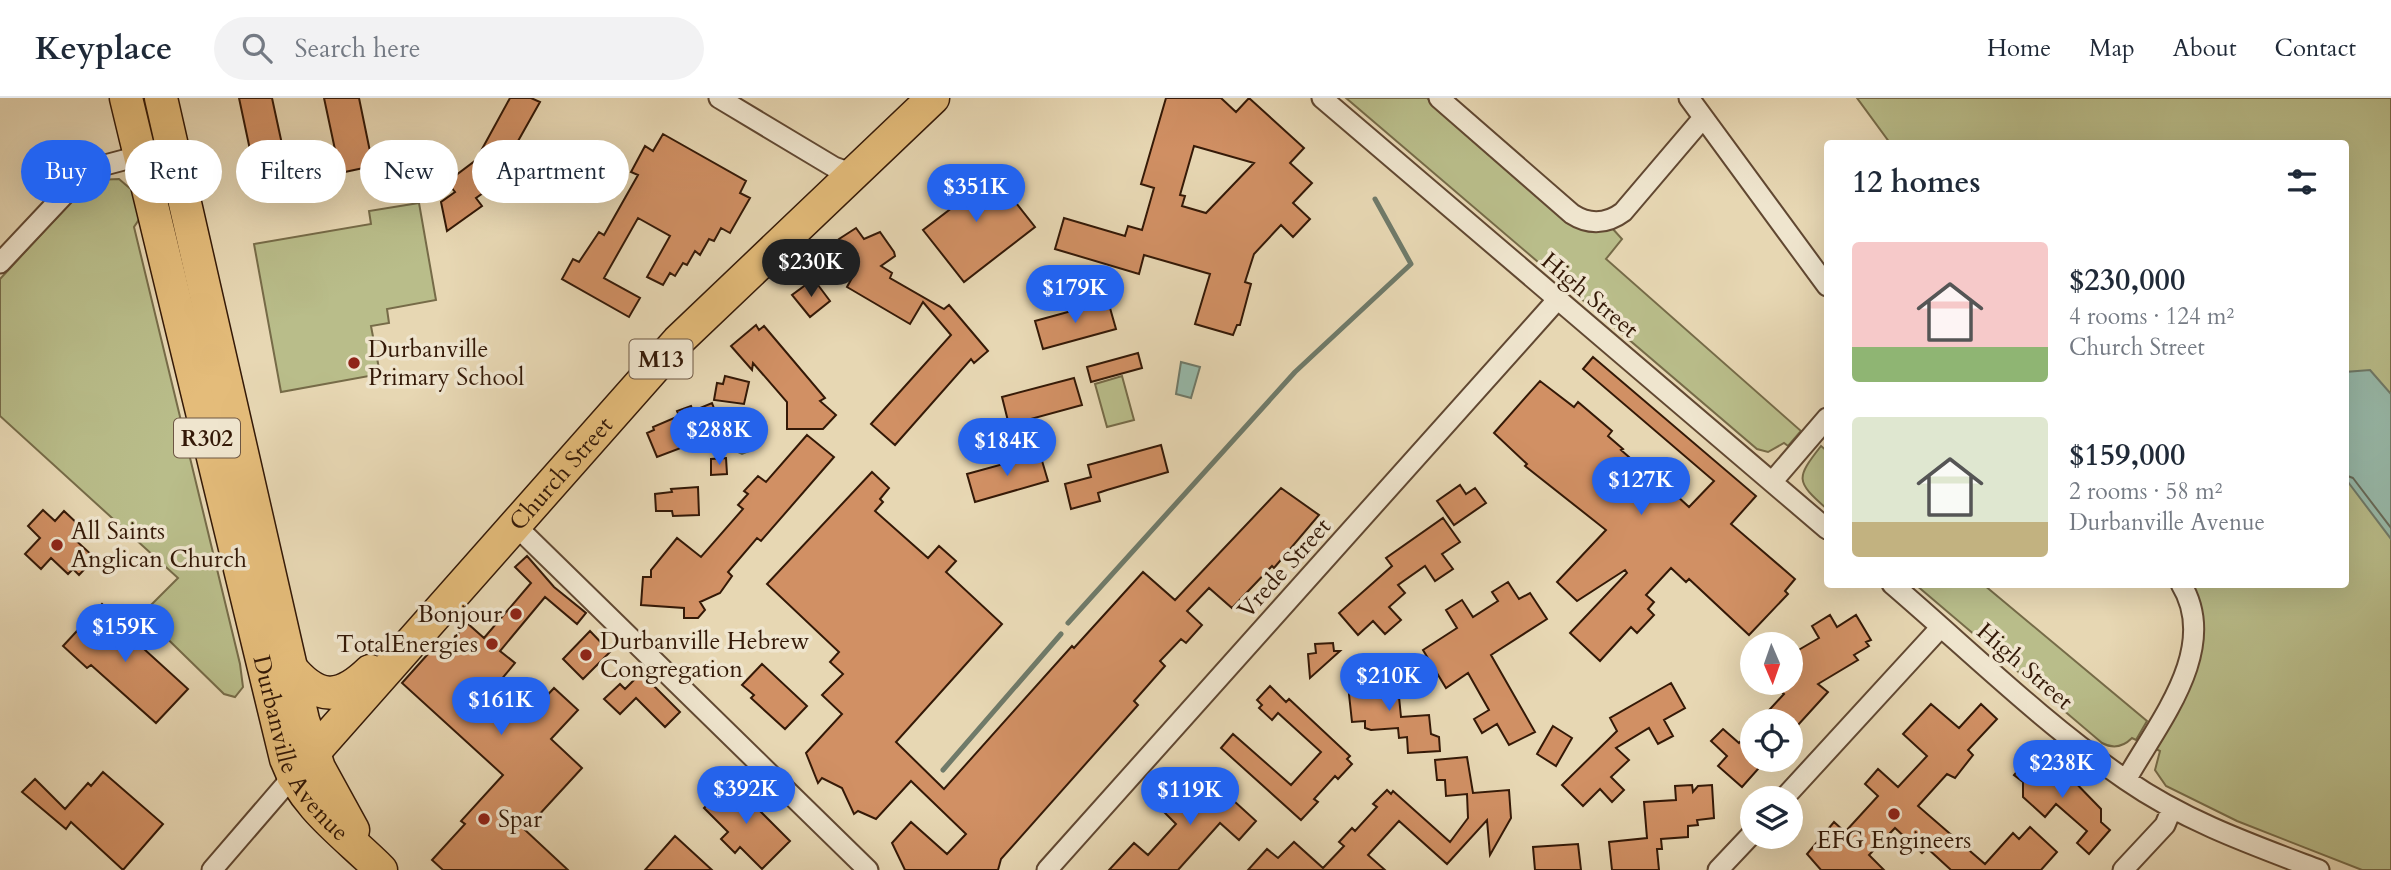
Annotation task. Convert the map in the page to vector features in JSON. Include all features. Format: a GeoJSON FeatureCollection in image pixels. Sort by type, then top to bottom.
{"type":"FeatureCollection","features":[{"type":"Feature","properties":{"kind":"main road","name":"Durbanville Avenue"},"geometry":{"type":"LineString","coordinates":[[126,98],[135,140]]}},
{"type":"Feature","properties":{"kind":"main road","name":"Durbanville Avenue"},"geometry":{"type":"LineString","coordinates":[[161,98],[170,140]]}},
{"type":"Feature","properties":{"kind":"main road","name":"Church Street"},"geometry":{"type":"LineString","coordinates":[[303,765],[678,341],[933,98]]}},
{"type":"Feature","properties":{"kind":"main road","name":"Durbanville Avenue"},"geometry":{"type":"LineString","coordinates":[[150,203],[263,668],[303,765],[316,809],[375,864]]}},
{"type":"Feature","properties":{"kind":"main road","name":"Durbanville Avenue"},"geometry":{"type":"LineString","coordinates":[[184,203],[290,667],[303,765]]}},
{"type":"Feature","properties":{"kind":"main road"},"geometry":{"type":"LineString","coordinates":[[290,667],[314,690],[342,692],[356,684],[389,652],[410,641]]}},
{"type":"Feature","properties":{"kind":"street"},"geometry":{"type":"LineString","coordinates":[[719,98],[834,167],[853,174]]}},
{"type":"Feature","properties":{"kind":"street","name":"High Street"},"geometry":{"type":"LineString","coordinates":[[1322,98],[1824,526]]}},
{"type":"Feature","properties":{"kind":"street"},"geometry":{"type":"LineString","coordinates":[[1439,98],[1572,214],[1592,222],[1610,220],[1623,212],[1703,118]]}},
{"type":"Feature","properties":{"kind":"street"},"geometry":{"type":"LineString","coordinates":[[1689,98],[1824,282]]}},
{"type":"Feature","properties":{"kind":"street"},"geometry":{"type":"LineString","coordinates":[[0,263],[81,177],[105,165],[125,160]]}},
{"type":"Feature","properties":{"kind":"street","name":"Vrede Street"},"geometry":{"type":"LineString","coordinates":[[1047,870],[1557,300]]}},
{"type":"Feature","properties":{"kind":"street"},"geometry":{"type":"LineString","coordinates":[[1772,482],[1824,421]]}},
{"type":"Feature","properties":{"kind":"street"},"geometry":{"type":"LineString","coordinates":[[514,524],[868,870]]}},
{"type":"Feature","properties":{"kind":"street","name":"High Street"},"geometry":{"type":"LineString","coordinates":[[1897,588],[2126,780],[2172,808],[2232,837],[2319,870]]}},
{"type":"Feature","properties":{"kind":"street"},"geometry":{"type":"LineString","coordinates":[[2126,780],[2192,657],[2193,614],[2183,588]]}},
{"type":"Feature","properties":{"kind":"street"},"geometry":{"type":"LineString","coordinates":[[1795,786],[1941,627]]}},
{"type":"Feature","properties":{"kind":"street","name":"Church Street"},"geometry":{"type":"LineString","coordinates":[[212,870],[303,765]]}},
{"type":"Feature","properties":{"kind":"street"},"geometry":{"type":"LineString","coordinates":[[2123,870],[2165,825],[2172,808]]}},
{"type":"Feature","properties":{"kind":"street"},"geometry":{"type":"LineString","coordinates":[[1718,870],[1740,847]]}},
{"type":"Feature","properties":{"kind":"green space"},"geometry":{"type":"Polygon","coordinates":[[[1346,98],[1427,98],[1568,221],[1612,228],[1622,239],[1606,259],[1801,431],[1788,446],[1784,443],[1768,452],[1757,449],[1346,98]]]}},
{"type":"Feature","properties":{"kind":"green space"},"geometry":{"type":"Polygon","coordinates":[[[1857,98],[2391,98],[2391,870],[2362,870],[2237,821],[2166,786],[2155,770],[2160,751],[2156,749],[2188,690],[2201,649],[2203,628],[2200,607],[2193,588],[2349,588],[2349,140],[1888,140],[1857,98]]]}},
{"type":"Feature","properties":{"kind":"green space"},"geometry":{"type":"Polygon","coordinates":[[[111,179],[119,179],[125,184],[125,203],[136,203],[140,218],[134,227],[240,664],[243,687],[235,697],[224,694],[142,614],[178,578],[0,416],[0,279],[70,203],[111,203],[111,179]]]}},
{"type":"Feature","properties":{"kind":"green space"},"geometry":{"type":"Polygon","coordinates":[[[419,203],[436,300],[387,309],[389,323],[371,326],[380,374],[281,392],[254,244],[371,224],[369,211],[419,203]]]}},
{"type":"Feature","properties":{"kind":"green space"},"geometry":{"type":"Polygon","coordinates":[[[1122,376],[1134,420],[1107,427],[1095,384],[1122,376]]]}},
{"type":"Feature","properties":{"kind":"green space"},"geometry":{"type":"Polygon","coordinates":[[[1821,446],[1824,448],[1824,506],[1804,485],[1803,473],[1821,446]]]}},
{"type":"Feature","properties":{"kind":"green space"},"geometry":{"type":"Polygon","coordinates":[[[1920,588],[1988,588],[2147,721],[2136,740],[2132,738],[2118,746],[2102,743],[1920,588]]]}},
{"type":"Feature","properties":{"kind":"water"},"geometry":{"type":"Polygon","coordinates":[[[1181,362],[1200,367],[1191,398],[1176,394],[1181,362]]]}},
{"type":"Feature","properties":{"kind":"water"},"geometry":{"type":"Polygon","coordinates":[[[2370,370],[2391,394],[2391,539],[2349,483],[2349,372],[2370,370]]]}},
{"type":"Feature","properties":{"kind":"water"},"geometry":{"type":"Polygon","coordinates":[[[740,428],[754,449],[742,454],[738,452],[730,432],[740,428]]]}},
{"type":"Feature","properties":{"kind":"building"},"geometry":{"type":"Polygon","coordinates":[[[239,98],[272,98],[281,140],[248,140],[239,98]]]}},
{"type":"Feature","properties":{"kind":"building"},"geometry":{"type":"Polygon","coordinates":[[[324,98],[359,98],[368,140],[360,140],[360,169],[346,172],[346,140],[333,140],[324,98]]]}},
{"type":"Feature","properties":{"kind":"building"},"geometry":{"type":"Polygon","coordinates":[[[510,98],[531,98],[540,102],[519,140],[487,140],[510,98]]]}},
{"type":"Feature","properties":{"kind":"building"},"geometry":{"type":"Polygon","coordinates":[[[1166,98],[1221,98],[1236,112],[1249,98],[1304,148],[1290,163],[1312,183],[1293,203],[1310,219],[1293,237],[1281,225],[1254,254],[1245,282],[1251,284],[1240,325],[1237,325],[1233,335],[1195,324],[1210,274],[1144,255],[1139,274],[1055,249],[1064,218],[1125,236],[1128,226],[1142,230],[1154,188],[1141,184],[1166,98]],[[1194,146],[1180,195],[1185,196],[1182,206],[1206,213],[1254,163],[1194,146]]]}},
{"type":"Feature","properties":{"kind":"building"},"geometry":{"type":"Polygon","coordinates":[[[663,134],[746,181],[740,193],[750,198],[730,233],[721,228],[714,241],[709,239],[700,255],[695,251],[687,265],[683,263],[675,276],[670,273],[663,285],[647,277],[670,236],[638,218],[604,278],[640,298],[629,317],[562,279],[573,259],[579,262],[599,232],[604,235],[622,203],[629,203],[629,191],[638,175],[631,172],[645,146],[653,151],[663,134]]]}},
{"type":"Feature","properties":{"kind":"building"},"geometry":{"type":"Polygon","coordinates":[[[472,163],[472,203],[480,203],[482,206],[447,231],[441,203],[458,203],[458,174],[472,163]]]}},
{"type":"Feature","properties":{"kind":"building"},"geometry":{"type":"Polygon","coordinates":[[[957,168],[974,190],[994,175],[1035,227],[964,282],[923,230],[953,207],[936,185],[957,168]]]}},
{"type":"Feature","properties":{"kind":"building"},"geometry":{"type":"Polygon","coordinates":[[[856,228],[864,239],[880,232],[895,256],[881,266],[892,273],[890,278],[944,309],[949,305],[988,351],[974,363],[971,359],[895,445],[871,424],[951,335],[923,302],[910,324],[847,287],[857,269],[839,259],[845,249],[839,239],[856,228]]]}},
{"type":"Feature","properties":{"kind":"building"},"geometry":{"type":"Polygon","coordinates":[[[811,281],[815,287],[818,285],[830,301],[810,317],[792,295],[811,281]]]}},
{"type":"Feature","properties":{"kind":"building"},"geometry":{"type":"Polygon","coordinates":[[[1108,301],[1116,329],[1043,349],[1035,321],[1108,301]]]}},
{"type":"Feature","properties":{"kind":"building"},"geometry":{"type":"Polygon","coordinates":[[[756,325],[759,330],[764,326],[825,398],[820,401],[836,415],[823,429],[787,429],[787,402],[753,363],[752,370],[731,346],[756,325]]]}},
{"type":"Feature","properties":{"kind":"building"},"geometry":{"type":"Polygon","coordinates":[[[1138,353],[1142,368],[1091,382],[1087,367],[1138,353]]]}},
{"type":"Feature","properties":{"kind":"building"},"geometry":{"type":"Polygon","coordinates":[[[1593,357],[1756,496],[1731,524],[1795,579],[1785,591],[1788,594],[1752,632],[1746,632],[1689,579],[1686,582],[1671,568],[1646,595],[1654,602],[1648,609],[1654,615],[1637,633],[1631,627],[1600,661],[1570,633],[1627,573],[1625,570],[1577,601],[1557,582],[1606,530],[1525,466],[1527,464],[1494,433],[1540,381],[1574,407],[1578,402],[1612,431],[1608,436],[1623,449],[1621,450],[1646,472],[1649,470],[1689,507],[1714,481],[1583,369],[1593,357]]]}},
{"type":"Feature","properties":{"kind":"building"},"geometry":{"type":"Polygon","coordinates":[[[725,376],[749,382],[744,404],[714,400],[717,383],[723,384],[725,376]]]}},
{"type":"Feature","properties":{"kind":"building"},"geometry":{"type":"Polygon","coordinates":[[[1074,378],[1082,405],[1009,425],[1002,397],[1074,378]]]}},
{"type":"Feature","properties":{"kind":"building"},"geometry":{"type":"Polygon","coordinates":[[[712,403],[723,432],[657,457],[647,433],[654,430],[653,427],[679,416],[677,411],[691,406],[693,411],[712,403]]]}},
{"type":"Feature","properties":{"kind":"building"},"geometry":{"type":"Polygon","coordinates":[[[807,435],[834,457],[761,541],[757,538],[728,572],[732,576],[720,593],[700,602],[705,610],[698,618],[684,618],[684,608],[641,605],[643,577],[651,577],[651,570],[677,538],[701,557],[743,509],[738,505],[748,494],[744,491],[758,476],[766,482],[807,435]]]}},
{"type":"Feature","properties":{"kind":"building"},"geometry":{"type":"Polygon","coordinates":[[[1161,445],[1168,472],[1098,493],[1100,501],[1071,509],[1065,484],[1091,477],[1088,465],[1161,445]]]}},
{"type":"Feature","properties":{"kind":"building"},"geometry":{"type":"Polygon","coordinates":[[[1040,454],[1048,481],[975,502],[967,474],[1040,454]]]}},
{"type":"Feature","properties":{"kind":"building"},"geometry":{"type":"Polygon","coordinates":[[[726,458],[727,474],[711,475],[711,459],[726,458]]]}},
{"type":"Feature","properties":{"kind":"building"},"geometry":{"type":"Polygon","coordinates":[[[872,472],[889,488],[880,499],[883,502],[875,511],[928,558],[939,546],[956,561],[946,572],[1002,624],[896,742],[944,789],[1072,646],[1074,648],[1143,572],[1175,600],[1281,488],[1319,515],[1274,568],[1272,566],[1232,608],[1209,588],[1187,611],[1202,625],[1186,643],[1181,639],[1160,661],[1165,666],[1134,701],[1138,705],[1001,859],[998,870],[905,870],[892,843],[911,822],[947,854],[966,834],[911,781],[876,819],[858,811],[854,814],[842,788],[822,778],[818,783],[806,753],[842,714],[822,695],[843,674],[830,662],[839,652],[767,584],[872,472]]]}},
{"type":"Feature","properties":{"kind":"building"},"geometry":{"type":"Polygon","coordinates":[[[1460,485],[1466,494],[1475,488],[1486,503],[1454,525],[1437,501],[1460,485]]]}},
{"type":"Feature","properties":{"kind":"building"},"geometry":{"type":"Polygon","coordinates":[[[698,487],[699,515],[673,516],[672,511],[656,511],[655,494],[672,492],[671,489],[698,487]]]}},
{"type":"Feature","properties":{"kind":"building","name":"All Saints Anglican Church"},"geometry":{"type":"Polygon","coordinates":[[[43,510],[55,521],[64,511],[80,526],[71,536],[95,558],[79,575],[73,569],[68,574],[51,558],[41,569],[25,554],[40,538],[28,526],[43,510]]]}},
{"type":"Feature","properties":{"kind":"building"},"geometry":{"type":"Polygon","coordinates":[[[1443,518],[1460,542],[1442,554],[1453,569],[1435,581],[1425,566],[1398,585],[1405,593],[1389,607],[1401,620],[1385,634],[1373,621],[1358,635],[1339,613],[1392,566],[1386,558],[1443,518]]]}},
{"type":"Feature","properties":{"kind":"building"},"geometry":{"type":"Polygon","coordinates":[[[527,556],[554,587],[586,613],[577,624],[545,597],[500,651],[515,663],[495,687],[527,717],[554,688],[578,710],[551,739],[582,768],[525,830],[568,870],[443,870],[432,860],[465,824],[461,821],[503,775],[402,683],[436,645],[443,651],[467,623],[484,638],[531,583],[515,567],[527,556]]]}},
{"type":"Feature","properties":{"kind":"building"},"geometry":{"type":"Polygon","coordinates":[[[1508,582],[1519,599],[1530,593],[1547,619],[1491,655],[1535,732],[1509,745],[1497,724],[1482,733],[1474,719],[1489,710],[1468,673],[1446,688],[1423,650],[1457,628],[1446,610],[1462,600],[1473,617],[1498,601],[1492,592],[1508,582]]]}},
{"type":"Feature","properties":{"kind":"building"},"geometry":{"type":"Polygon","coordinates":[[[102,604],[125,626],[122,629],[188,689],[156,723],[91,665],[87,668],[63,646],[102,604]]]}},
{"type":"Feature","properties":{"kind":"building"},"geometry":{"type":"Polygon","coordinates":[[[1830,615],[1837,627],[1856,615],[1871,640],[1866,642],[1869,646],[1854,655],[1858,660],[1818,684],[1828,692],[1803,720],[1803,709],[1770,709],[1783,695],[1803,695],[1803,647],[1819,638],[1812,626],[1830,615]]]}},
{"type":"Feature","properties":{"kind":"building","name":"Durbanville Hebrew Congregation"},"geometry":{"type":"Polygon","coordinates":[[[590,631],[610,652],[583,679],[563,659],[590,631]]]}},
{"type":"Feature","properties":{"kind":"building"},"geometry":{"type":"Polygon","coordinates":[[[1333,643],[1334,651],[1340,651],[1310,678],[1308,654],[1316,653],[1315,644],[1333,643]]]}},
{"type":"Feature","properties":{"kind":"building"},"geometry":{"type":"Polygon","coordinates":[[[762,664],[807,706],[785,729],[751,698],[754,695],[742,685],[762,664]]]}},
{"type":"Feature","properties":{"kind":"building"},"geometry":{"type":"Polygon","coordinates":[[[1381,665],[1383,687],[1398,687],[1401,717],[1429,715],[1431,734],[1439,737],[1440,751],[1408,753],[1407,737],[1399,738],[1398,728],[1371,730],[1365,728],[1365,721],[1352,722],[1348,685],[1381,665]]]}},
{"type":"Feature","properties":{"kind":"building"},"geometry":{"type":"Polygon","coordinates":[[[641,673],[680,712],[665,727],[636,698],[620,714],[604,699],[620,684],[625,689],[641,673]]]}},
{"type":"Feature","properties":{"kind":"building"},"geometry":{"type":"Polygon","coordinates":[[[1671,683],[1685,708],[1664,720],[1673,736],[1658,744],[1649,728],[1616,748],[1629,760],[1611,777],[1624,790],[1612,802],[1600,789],[1583,806],[1562,785],[1617,731],[1610,718],[1671,683]]]}},
{"type":"Feature","properties":{"kind":"building"},"geometry":{"type":"Polygon","coordinates":[[[1270,686],[1286,702],[1289,699],[1350,756],[1347,759],[1352,764],[1338,779],[1335,776],[1314,799],[1318,802],[1301,820],[1221,748],[1233,734],[1291,785],[1321,752],[1278,713],[1272,720],[1259,708],[1262,705],[1257,700],[1270,686]]]}},
{"type":"Feature","properties":{"kind":"building"},"geometry":{"type":"Polygon","coordinates":[[[1931,704],[1959,728],[1981,704],[1997,719],[1968,750],[1973,755],[1955,778],[1947,774],[1918,806],[1985,864],[2013,833],[2019,839],[2030,827],[2057,852],[2041,870],[1951,870],[1927,848],[1922,853],[1895,828],[1869,855],[1884,870],[1821,870],[1807,854],[1834,822],[1845,832],[1878,796],[1865,784],[1878,769],[1898,787],[1927,756],[1903,734],[1931,704]]]}},
{"type":"Feature","properties":{"kind":"building"},"geometry":{"type":"Polygon","coordinates":[[[1553,726],[1572,738],[1556,766],[1537,754],[1553,726]]]}},
{"type":"Feature","properties":{"kind":"building"},"geometry":{"type":"Polygon","coordinates":[[[1723,729],[1740,742],[1740,772],[1755,772],[1743,786],[1718,766],[1727,756],[1711,741],[1723,729]]]}},
{"type":"Feature","properties":{"kind":"building"},"geometry":{"type":"Polygon","coordinates":[[[2031,755],[2055,776],[2060,771],[2065,772],[2101,809],[2101,822],[2110,830],[2089,854],[2077,843],[2087,831],[2056,804],[2045,817],[2023,797],[2023,782],[2014,775],[2031,755]]]}},
{"type":"Feature","properties":{"kind":"building"},"geometry":{"type":"Polygon","coordinates":[[[1467,757],[1473,793],[1509,790],[1511,818],[1490,855],[1487,820],[1447,864],[1399,821],[1368,855],[1385,870],[1248,870],[1267,849],[1278,858],[1294,842],[1323,868],[1344,846],[1339,842],[1352,828],[1355,831],[1377,807],[1373,804],[1387,790],[1391,794],[1393,791],[1450,842],[1468,818],[1467,794],[1446,796],[1445,780],[1437,780],[1435,760],[1467,757]]]}},
{"type":"Feature","properties":{"kind":"building"},"geometry":{"type":"Polygon","coordinates":[[[1200,770],[1256,821],[1239,840],[1220,823],[1178,870],[1109,870],[1134,843],[1148,855],[1176,824],[1163,811],[1200,770]]]}},
{"type":"Feature","properties":{"kind":"building"},"geometry":{"type":"Polygon","coordinates":[[[103,772],[163,824],[123,870],[71,822],[66,829],[22,792],[35,779],[65,809],[88,783],[91,786],[103,772]]]}},
{"type":"Feature","properties":{"kind":"building"},"geometry":{"type":"Polygon","coordinates":[[[731,782],[790,841],[762,869],[740,847],[735,853],[721,839],[728,832],[704,808],[731,782]]]}},
{"type":"Feature","properties":{"kind":"building"},"geometry":{"type":"Polygon","coordinates":[[[1692,785],[1693,792],[1698,786],[1712,785],[1714,818],[1697,820],[1698,825],[1688,826],[1688,837],[1661,839],[1662,849],[1657,849],[1659,870],[1612,870],[1609,842],[1647,838],[1644,802],[1676,800],[1675,786],[1692,785]]]}},
{"type":"Feature","properties":{"kind":"building"},"geometry":{"type":"Polygon","coordinates":[[[675,836],[712,870],[645,870],[675,836]]]}},
{"type":"Feature","properties":{"kind":"building"},"geometry":{"type":"Polygon","coordinates":[[[1578,844],[1581,870],[1535,870],[1533,847],[1578,844]]]}},
{"type":"Feature","properties":{"kind":"waterway"},"geometry":{"type":"LineString","coordinates":[[1068,623],[1295,372],[1411,264],[1375,199]]}},
{"type":"Feature","properties":{"kind":"waterway"},"geometry":{"type":"LineString","coordinates":[[943,770],[1061,634]]}},
{"type":"Feature","properties":{"kind":"place","name":"Durbanville Primary School"},"geometry":{"type":"Point","coordinates":[354,363]}},
{"type":"Feature","properties":{"kind":"place","name":"All Saints Anglican Church"},"geometry":{"type":"Point","coordinates":[57,545]}},
{"type":"Feature","properties":{"kind":"place","name":"Bonjour"},"geometry":{"type":"Point","coordinates":[516,614]}},
{"type":"Feature","properties":{"kind":"place","name":"TotalEnergies"},"geometry":{"type":"Point","coordinates":[492,644]}},
{"type":"Feature","properties":{"kind":"place","name":"Durbanville Hebrew Congregation"},"geometry":{"type":"Point","coordinates":[586,655]}},
{"type":"Feature","properties":{"kind":"place","name":"EFG Engineers"},"geometry":{"type":"Point","coordinates":[1894,814]}},
{"type":"Feature","properties":{"kind":"place","name":"Spar"},"geometry":{"type":"Point","coordinates":[484,819]}}]}
